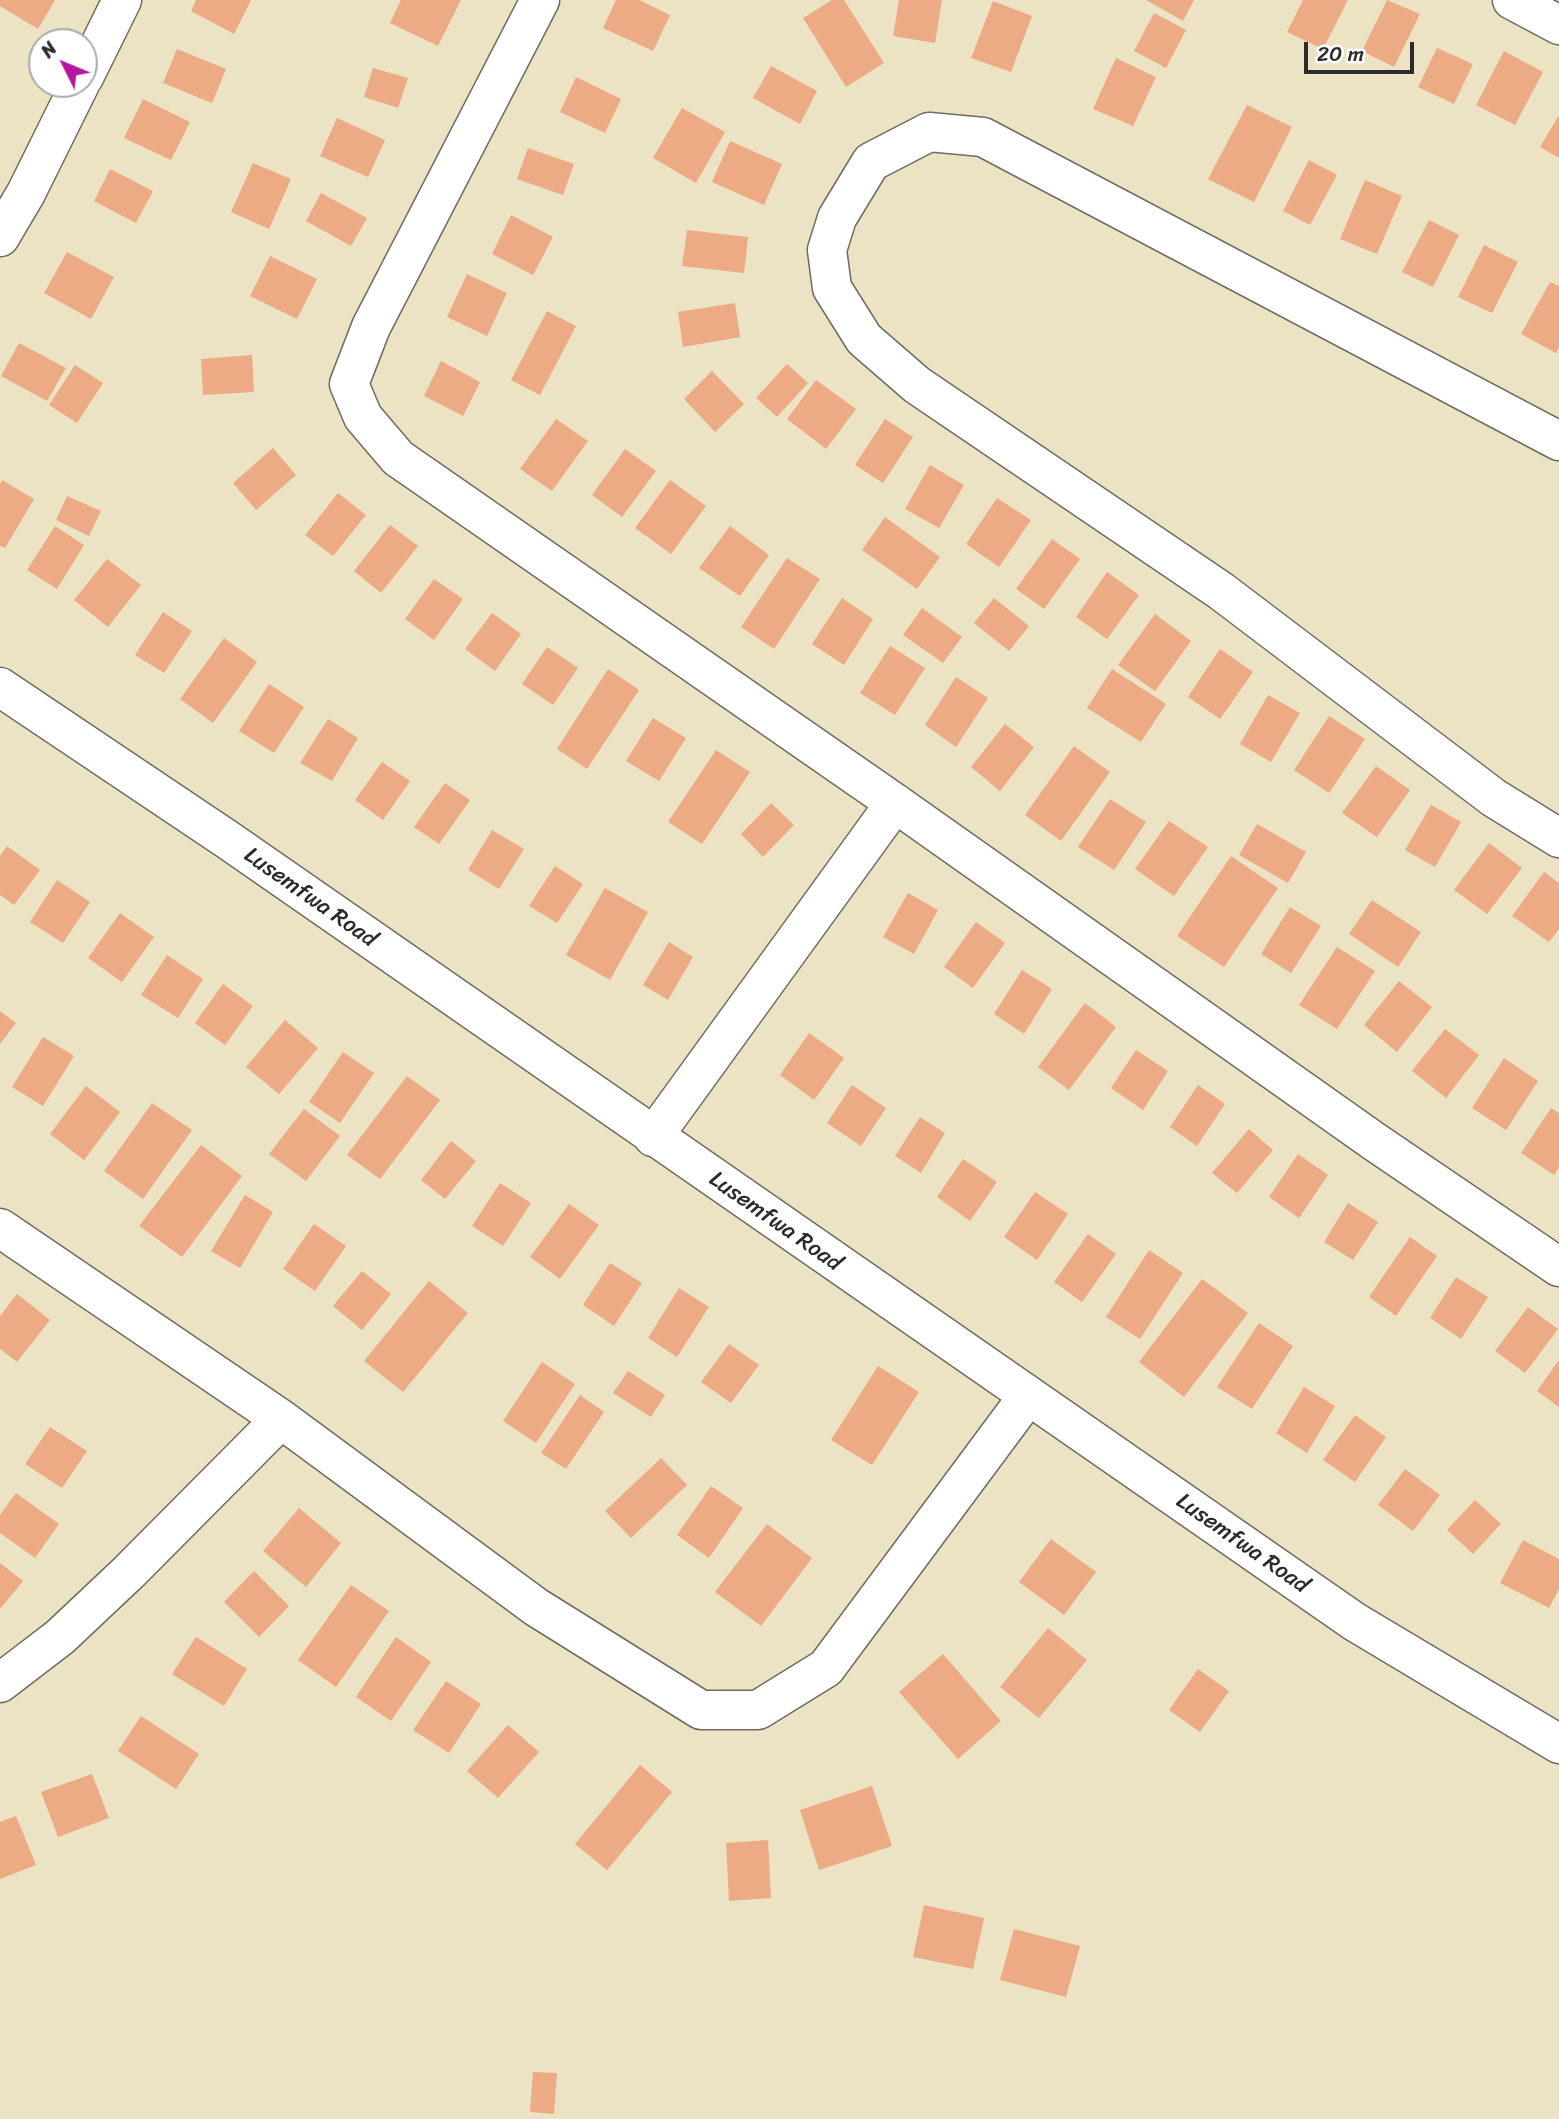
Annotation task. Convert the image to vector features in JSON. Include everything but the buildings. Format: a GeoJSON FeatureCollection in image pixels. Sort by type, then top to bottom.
{"type":"FeatureCollection","features":[{"type":"Feature","properties":{"kind":"street"},"geometry":{"type":"LineString","coordinates":[[98,49],[122,0]]}},
{"type":"Feature","properties":{"kind":"street"},"geometry":{"type":"LineString","coordinates":[[540,0],[371,327],[349,384],[363,418],[398,458],[895,803],[1374,1142],[1559,1267]]}},
{"type":"Feature","properties":{"kind":"street"},"geometry":{"type":"LineString","coordinates":[[1512,0],[1559,25]]}},
{"type":"Feature","properties":{"kind":"street"},"geometry":{"type":"LineString","coordinates":[[0,237],[13,184],[71,98]]}},
{"type":"Feature","properties":{"kind":"street"},"geometry":{"type":"LineString","coordinates":[[1559,441],[984,137],[929,132],[872,162],[837,218],[827,250],[832,288],[864,339],[918,385],[1221,591],[1494,798],[1559,838]]}},
{"type":"Feature","properties":{"kind":"street","name":"Lusemfwa Road"},"geometry":{"type":"LineString","coordinates":[[0,687],[228,840],[1355,1622],[1559,1744]]}},
{"type":"Feature","properties":{"kind":"street"},"geometry":{"type":"LineString","coordinates":[[653,1137],[895,803]]}},
{"type":"Feature","properties":{"kind":"street"},"geometry":{"type":"LineString","coordinates":[[0,1228],[281,1419],[536,1606],[701,1710],[758,1710],[826,1668],[1028,1396]]}},
{"type":"Feature","properties":{"kind":"street"},"geometry":{"type":"LineString","coordinates":[[0,1683],[60,1637],[129,1572],[281,1419]]}}]}
